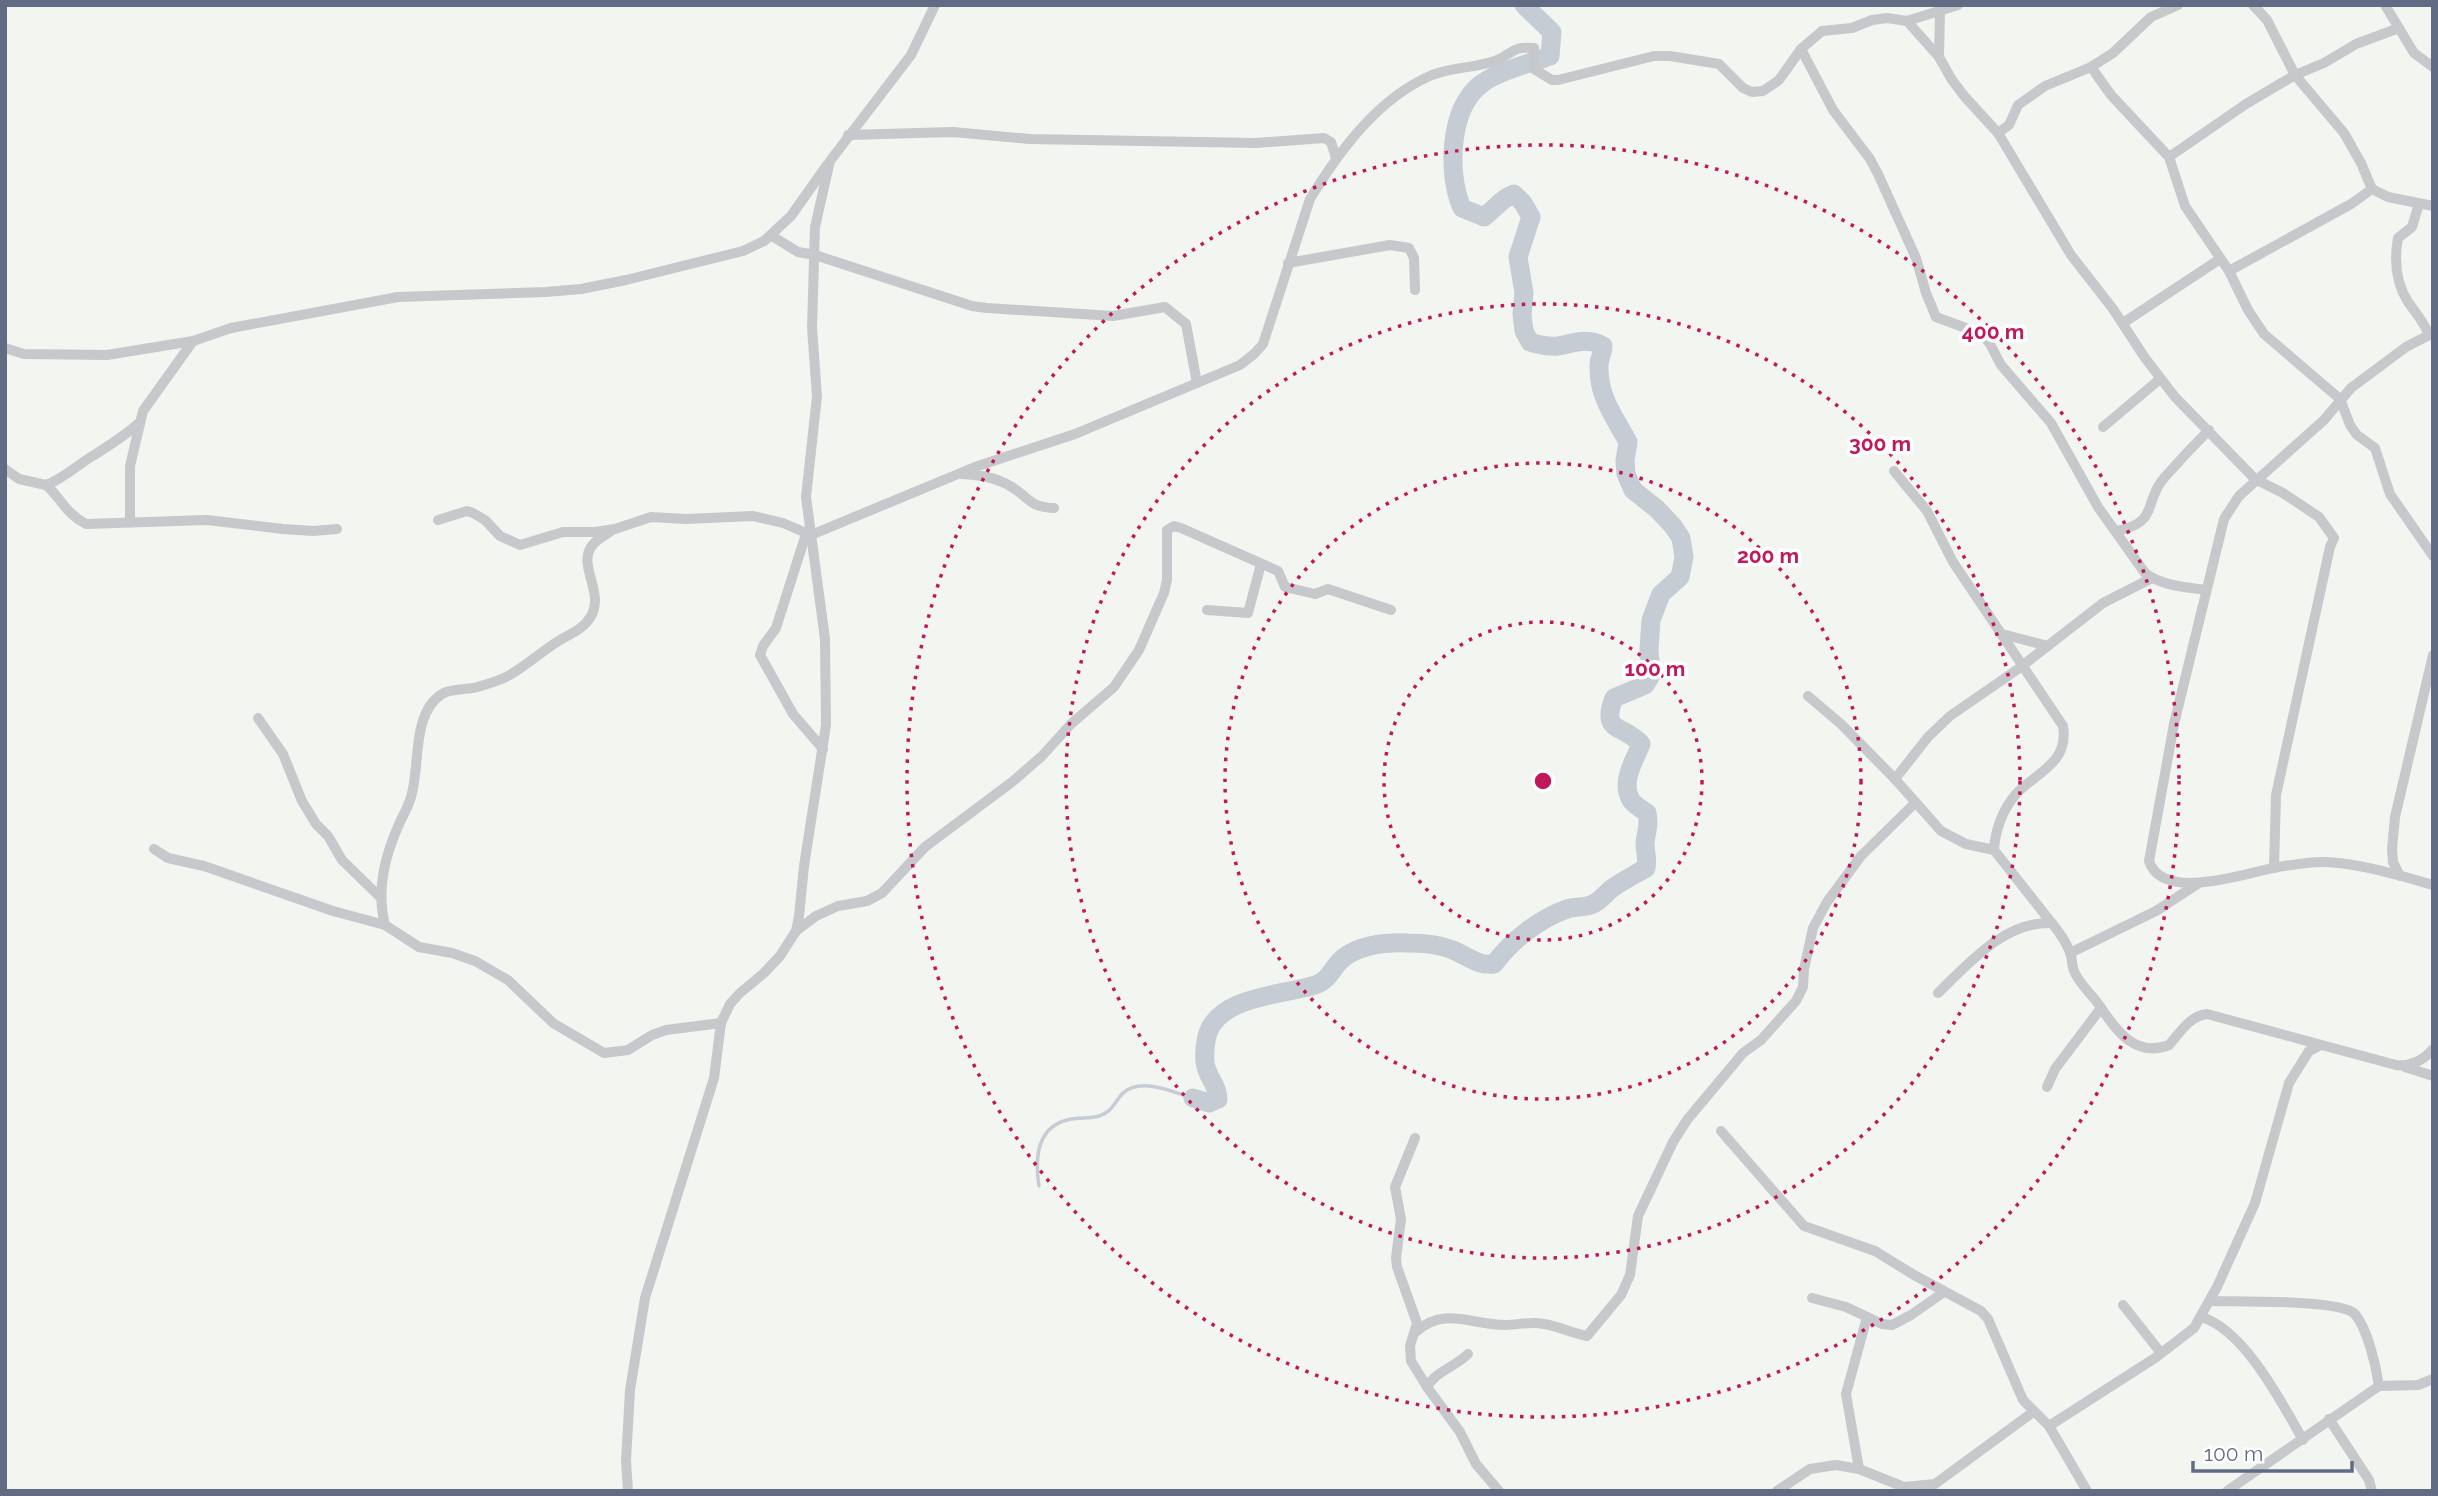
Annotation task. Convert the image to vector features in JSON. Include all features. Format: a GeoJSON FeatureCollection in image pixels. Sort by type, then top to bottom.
{"type":"FeatureCollection","features":[{"type":"Feature","properties":{"kind":"street"},"geometry":{"type":"LineString","coordinates":[[5,348],[24,354],[107,355],[193,341],[231,328],[398,297],[581,289],[743,251],[772,236],[791,216],[848,135],[911,55],[935,5]]}},
{"type":"Feature","properties":{"kind":"street"},"geometry":{"type":"LineString","coordinates":[[438,520],[467,511],[485,520],[500,536],[520,545],[563,532],[613,529],[651,517],[687,519],[753,516],[783,523],[808,535],[998,459],[1075,434],[1240,365],[1254,355],[1263,344],[1310,199],[1336,158],[1365,123],[1408,87],[1434,74],[1496,61],[1519,46],[1534,48],[1534,69],[1552,80],[1654,56],[1670,56],[1719,64],[1743,88],[1752,92],[1763,91],[1779,80],[1801,48],[1822,31],[1852,28],[1872,20],[1887,18],[1907,21],[1958,5]]}},
{"type":"Feature","properties":{"kind":"street"},"geometry":{"type":"LineString","coordinates":[[1998,133],[2009,125],[2018,105],[2045,86],[2091,67],[2113,53],[2151,17],[2178,5]]}},
{"type":"Feature","properties":{"kind":"street"},"geometry":{"type":"LineString","coordinates":[[2253,5],[2267,20],[2295,75],[2344,133],[2372,189],[2388,197],[2433,206]]}},
{"type":"Feature","properties":{"kind":"street"},"geometry":{"type":"LineString","coordinates":[[2385,5],[2414,53],[2433,67]]}},
{"type":"Feature","properties":{"kind":"street"},"geometry":{"type":"LineString","coordinates":[[1939,57],[1940,11]]}},
{"type":"Feature","properties":{"kind":"street"},"geometry":{"type":"LineString","coordinates":[[1907,21],[1939,57],[1952,80],[1998,133],[2071,255],[2123,323],[2160,379],[2255,479],[2319,517],[2334,538],[2302,665],[2276,794],[2274,868]]}},
{"type":"Feature","properties":{"kind":"street"},"geometry":{"type":"LineString","coordinates":[[2169,157],[2245,104],[2295,75],[2324,63],[2356,44],[2399,28]]}},
{"type":"Feature","properties":{"kind":"street"},"geometry":{"type":"LineString","coordinates":[[1801,48],[1833,110],[1878,174],[1916,258],[1933,312],[1941,320],[1982,334],[2001,365],[2051,423],[2098,507],[2118,531],[2138,565],[2152,578],[2173,585],[2206,590]]}},
{"type":"Feature","properties":{"kind":"street"},"geometry":{"type":"LineString","coordinates":[[2091,67],[2111,95],[2169,157],[2185,206],[2229,271],[2248,310],[2264,334],[2340,399],[2357,435],[2375,448],[2390,494],[2433,556]]}},
{"type":"Feature","properties":{"kind":"street"},"geometry":{"type":"LineString","coordinates":[[848,135],[953,132],[1030,139],[1256,143],[1324,138],[1331,142],[1336,158]]}},
{"type":"Feature","properties":{"kind":"street"},"geometry":{"type":"LineString","coordinates":[[796,931],[826,725],[825,639],[808,535],[806,497],[817,396],[812,328],[816,227],[830,161]]}},
{"type":"Feature","properties":{"kind":"street"},"geometry":{"type":"LineString","coordinates":[[2229,271],[2351,204],[2372,189]]}},
{"type":"Feature","properties":{"kind":"street"},"geometry":{"type":"LineString","coordinates":[[2418,204],[2412,228],[2398,238],[2397,275],[2406,297],[2431,334],[2406,347],[2351,388],[2324,420],[2255,479],[2239,496],[2224,519],[2174,724],[2149,861],[2156,874],[2183,883],[2220,881],[2274,868],[2325,862],[2433,885]]}},
{"type":"Feature","properties":{"kind":"street"},"geometry":{"type":"LineString","coordinates":[[772,236],[800,253],[984,307],[1113,316],[1165,307],[1186,324],[1196,383]]}},
{"type":"Feature","properties":{"kind":"street"},"geometry":{"type":"LineString","coordinates":[[1288,263],[1390,244],[1405,246],[1414,258],[1415,290]]}},
{"type":"Feature","properties":{"kind":"street"},"geometry":{"type":"LineString","coordinates":[[2123,323],[2220,259]]}},
{"type":"Feature","properties":{"kind":"street"},"geometry":{"type":"LineString","coordinates":[[130,521],[130,466],[139,422],[143,411],[193,341]]}},
{"type":"Feature","properties":{"kind":"street"},"geometry":{"type":"LineString","coordinates":[[2103,427],[2160,379]]}},
{"type":"Feature","properties":{"kind":"street"},"geometry":{"type":"LineString","coordinates":[[5,469],[19,479],[46,485],[113,445],[139,422]]}},
{"type":"Feature","properties":{"kind":"street"},"geometry":{"type":"LineString","coordinates":[[2118,531],[2141,522],[2150,510],[2162,481],[2209,430]]}},
{"type":"Feature","properties":{"kind":"street"},"geometry":{"type":"LineString","coordinates":[[1894,471],[1927,511],[1953,562],[2063,726],[2065,740],[2060,753],[2052,764],[2016,794],[1997,829],[1994,850]]}},
{"type":"Feature","properties":{"kind":"street"},"geometry":{"type":"LineString","coordinates":[[960,474],[995,478],[1020,492],[1033,505],[1054,508]]}},
{"type":"Feature","properties":{"kind":"street"},"geometry":{"type":"LineString","coordinates":[[46,485],[62,506],[86,524],[207,520],[313,531],[337,528]]}},
{"type":"Feature","properties":{"kind":"street"},"geometry":{"type":"LineString","coordinates":[[628,1491],[626,1461],[629,1390],[645,1298],[715,1078],[721,1023],[730,1004],[780,956],[796,931],[816,916],[838,906],[867,901],[882,893],[925,847],[1012,782],[1042,756],[1071,724],[1114,687],[1139,650],[1164,593],[1167,580],[1167,530],[1174,526],[1181,528],[1280,573],[1285,587],[1315,594],[1328,589],[1391,610]]}},
{"type":"Feature","properties":{"kind":"street"},"geometry":{"type":"LineString","coordinates":[[385,925],[381,898],[382,879],[389,849],[412,794],[419,731],[431,706],[443,692],[475,688],[505,678],[580,629],[593,614],[595,605],[588,551],[613,529]]}},
{"type":"Feature","properties":{"kind":"street"},"geometry":{"type":"LineString","coordinates":[[808,535],[776,628],[760,655],[793,714],[823,749]]}},
{"type":"Feature","properties":{"kind":"street"},"geometry":{"type":"LineString","coordinates":[[1207,610],[1248,613],[1261,564]]}},
{"type":"Feature","properties":{"kind":"street"},"geometry":{"type":"LineString","coordinates":[[1895,779],[1928,737],[1950,716],[2023,665],[2103,603],[2152,578]]}},
{"type":"Feature","properties":{"kind":"street"},"geometry":{"type":"LineString","coordinates":[[2002,634],[2048,646]]}},
{"type":"Feature","properties":{"kind":"street"},"geometry":{"type":"LineString","coordinates":[[2400,876],[2393,862],[2395,817],[2433,655]]}},
{"type":"Feature","properties":{"kind":"street"},"geometry":{"type":"LineString","coordinates":[[1808,696],[1841,724],[1947,836],[1966,844],[1994,850],[2052,923],[2070,953],[2073,970],[2128,1042],[2157,1048],[2169,1045],[2192,1019],[2207,1014],[2405,1066],[2409,1070],[2433,1076]]}},
{"type":"Feature","properties":{"kind":"street"},"geometry":{"type":"LineString","coordinates":[[258,718],[283,754],[295,785],[316,824],[328,836],[342,860],[381,898]]}},
{"type":"Feature","properties":{"kind":"street"},"geometry":{"type":"LineString","coordinates":[[1416,1332],[1424,1324],[1434,1320],[1455,1317],[1504,1325],[1538,1323],[1587,1336],[1621,1295],[1630,1275],[1638,1216],[1673,1142],[1687,1120],[1742,1053],[1761,1040],[1796,1001],[1803,987],[1813,928],[1827,902],[1861,856],[1915,803]]}},
{"type":"Feature","properties":{"kind":"street"},"geometry":{"type":"LineString","coordinates":[[154,849],[169,858],[204,866],[334,911],[385,925],[419,947],[458,955],[498,973],[553,1023],[604,1053],[628,1050],[666,1030],[721,1023]]}},
{"type":"Feature","properties":{"kind":"street"},"geometry":{"type":"LineString","coordinates":[[2070,953],[2156,911],[2199,883]]}},
{"type":"Feature","properties":{"kind":"street"},"geometry":{"type":"LineString","coordinates":[[1938,993],[2013,930],[2036,922],[2052,923]]}},
{"type":"Feature","properties":{"kind":"street"},"geometry":{"type":"LineString","coordinates":[[2047,1087],[2055,1069],[2101,1008]]}},
{"type":"Feature","properties":{"kind":"street"},"geometry":{"type":"LineString","coordinates":[[2049,1426],[2182,1339],[2201,1317],[2255,1203],[2289,1083],[2309,1051],[2321,1045]]}},
{"type":"Feature","properties":{"kind":"street"},"geometry":{"type":"LineString","coordinates":[[2405,1066],[2433,1049]]}},
{"type":"Feature","properties":{"kind":"street"},"geometry":{"type":"LineString","coordinates":[[1721,1130],[1804,1226],[1875,1251],[1981,1311],[1988,1319],[2016,1388],[2033,1412],[2049,1426],[2087,1491]]}},
{"type":"Feature","properties":{"kind":"street"},"geometry":{"type":"LineString","coordinates":[[1415,1138],[1395,1187],[1401,1219],[1396,1258],[1418,1323],[1410,1346],[1410,1357],[1427,1387],[1460,1432],[1476,1464],[1499,1491]]}},
{"type":"Feature","properties":{"kind":"street"},"geometry":{"type":"LineString","coordinates":[[1812,1298],[1846,1307],[1882,1324],[1892,1325],[1944,1292]]}},
{"type":"Feature","properties":{"kind":"street"},"geometry":{"type":"LineString","coordinates":[[2209,1301],[2302,1303],[2344,1308],[2353,1312],[2367,1340],[2379,1387]]}},
{"type":"Feature","properties":{"kind":"street"},"geometry":{"type":"LineString","coordinates":[[2123,1305],[2161,1353]]}},
{"type":"Feature","properties":{"kind":"street"},"geometry":{"type":"LineString","coordinates":[[1859,1469],[1846,1394],[1867,1317]]}},
{"type":"Feature","properties":{"kind":"street"},"geometry":{"type":"LineString","coordinates":[[2201,1317],[2215,1321],[2233,1335],[2278,1395],[2304,1440]]}},
{"type":"Feature","properties":{"kind":"street"},"geometry":{"type":"LineString","coordinates":[[1427,1387],[1437,1375],[1460,1362],[1468,1354]]}},
{"type":"Feature","properties":{"kind":"street"},"geometry":{"type":"LineString","coordinates":[[2227,1491],[2379,1387],[2418,1385],[2433,1379]]}},
{"type":"Feature","properties":{"kind":"street"},"geometry":{"type":"LineString","coordinates":[[1777,1491],[1810,1469],[1822,1466],[1848,1465],[1904,1487],[1935,1484],[2033,1412]]}},
{"type":"Feature","properties":{"kind":"street"},"geometry":{"type":"LineString","coordinates":[[2329,1419],[2369,1480],[2372,1491]]}},
{"type":"Feature","properties":{"kind":"waterway"},"geometry":{"type":"LineString","coordinates":[[1193,1098],[1209,1103],[1218,1099],[1206,1066],[1205,1052],[1208,1033],[1225,1011],[1254,999],[1319,983],[1352,952],[1380,944],[1435,945],[1477,962],[1494,964],[1536,924],[1567,909],[1593,904],[1614,887],[1646,868],[1647,813],[1631,800],[1627,784],[1641,744],[1612,723],[1610,709],[1614,698],[1645,685],[1651,675],[1651,620],[1661,594],[1680,577],[1684,557],[1681,538],[1657,509],[1633,490],[1626,474],[1628,442],[1608,406],[1600,379],[1599,365],[1603,346],[1586,341],[1558,346],[1540,345],[1530,342],[1524,331],[1524,293],[1518,257],[1531,217],[1523,203],[1514,194],[1484,217],[1462,208],[1454,178],[1457,126],[1470,96],[1480,85],[1495,76],[1550,56],[1552,32],[1524,5]]}},
{"type":"Feature","properties":{"kind":"waterway"},"geometry":{"type":"LineString","coordinates":[[1039,1186],[1037,1166],[1040,1146],[1049,1130],[1057,1124],[1103,1114],[1110,1110],[1122,1094],[1138,1086],[1166,1089],[1193,1098]]}}]}
